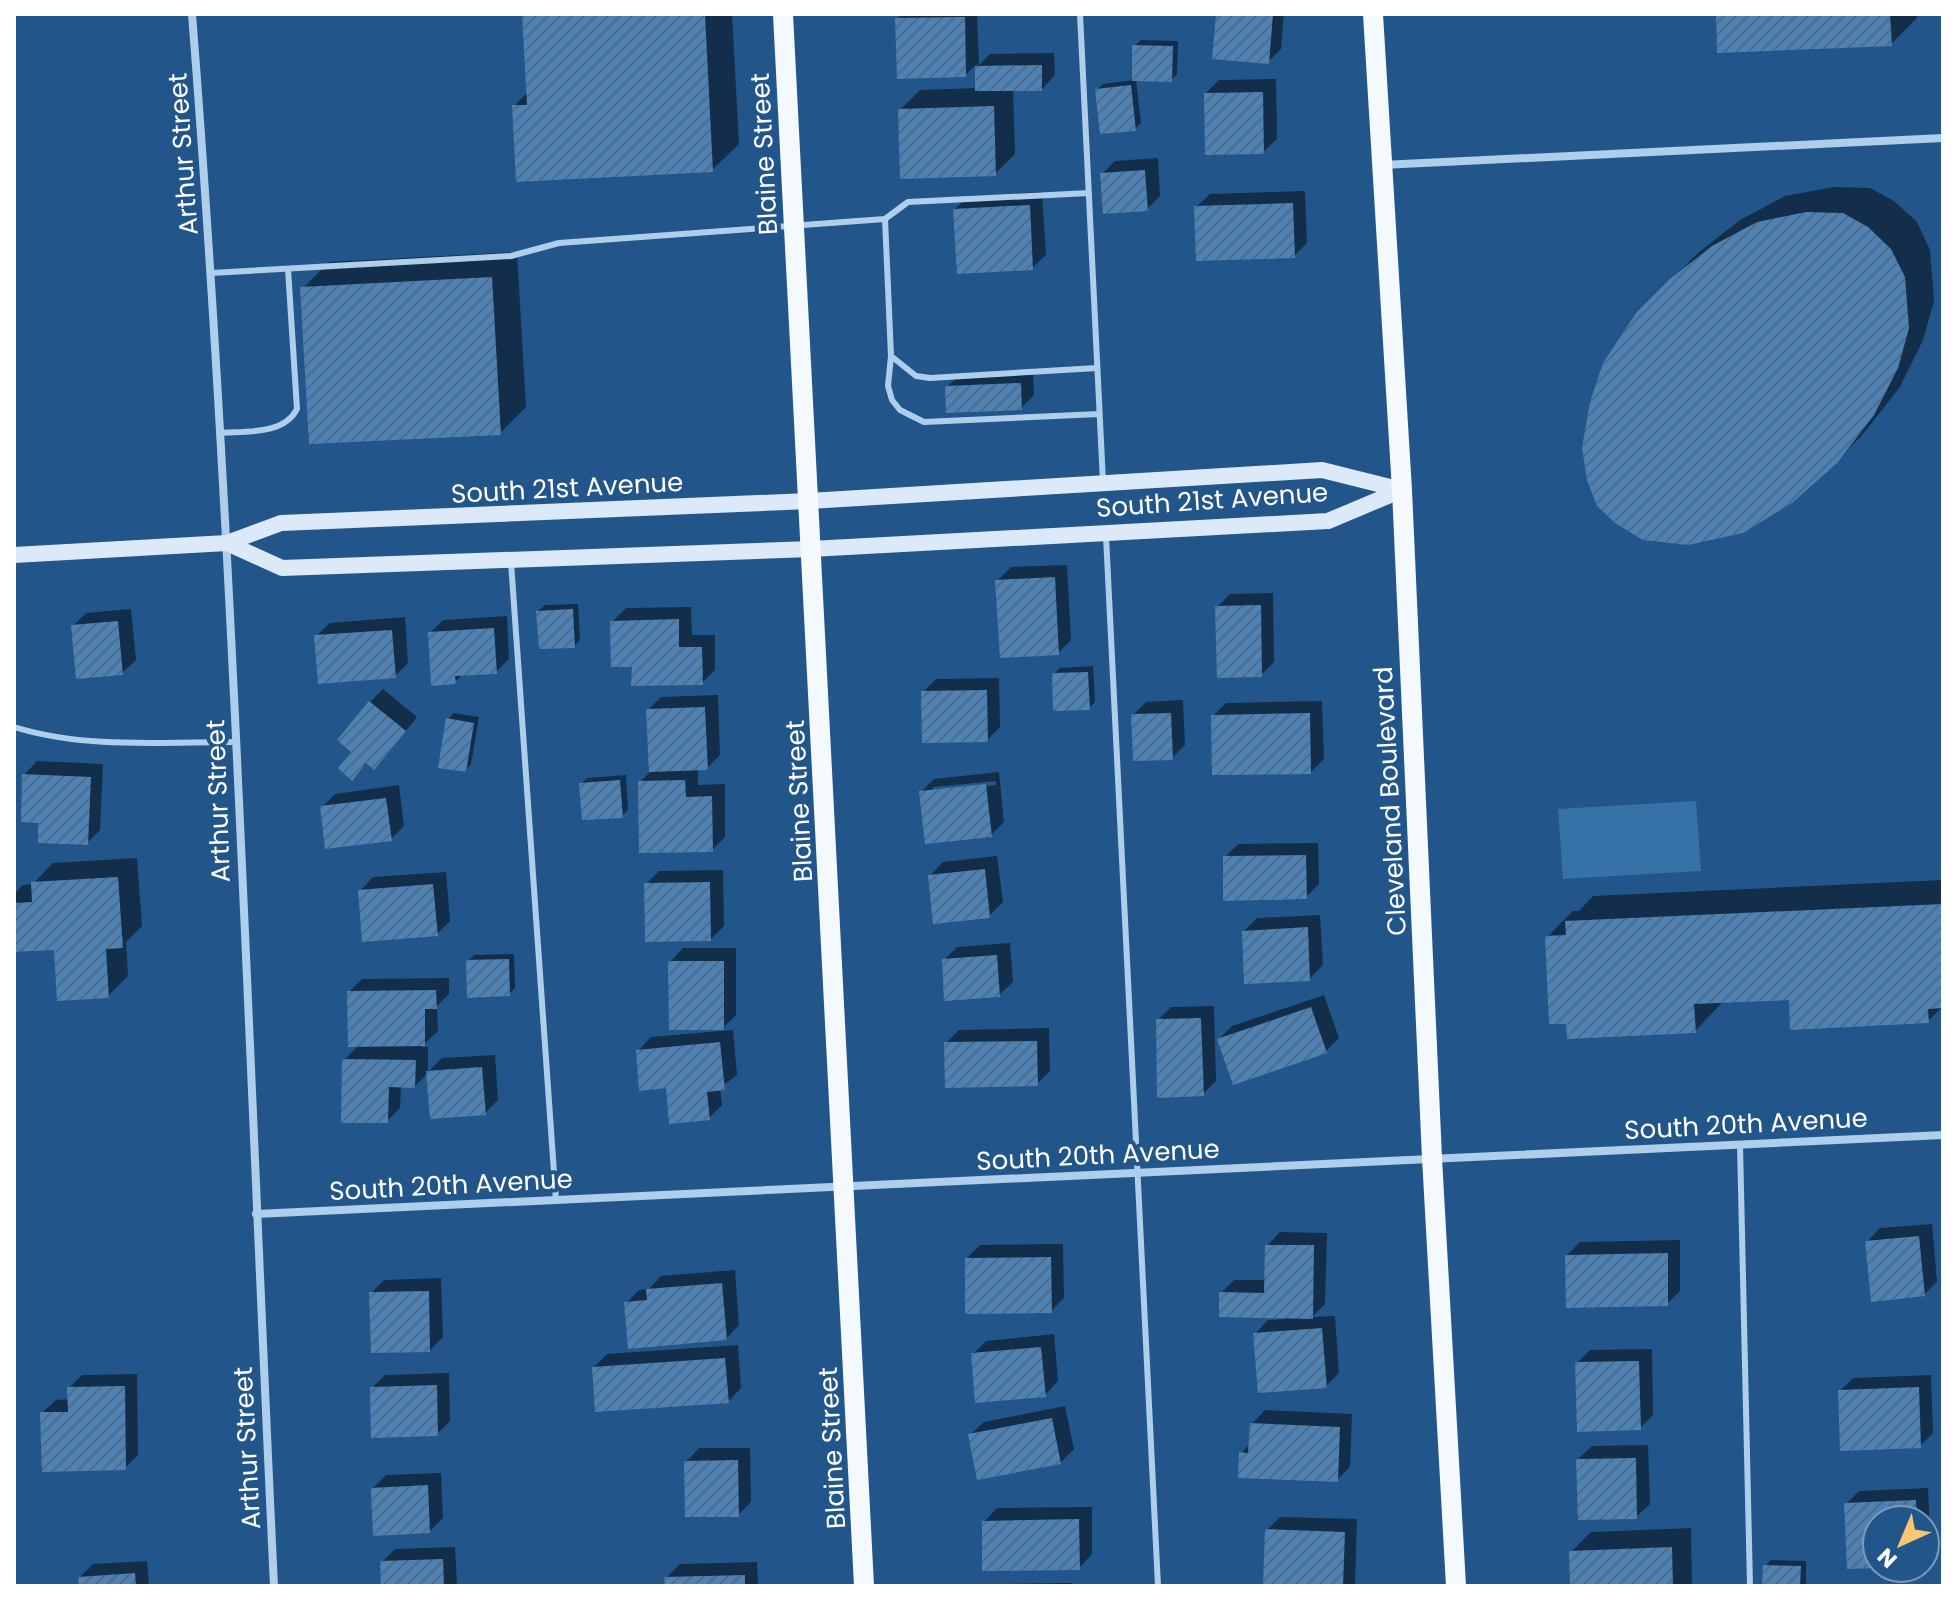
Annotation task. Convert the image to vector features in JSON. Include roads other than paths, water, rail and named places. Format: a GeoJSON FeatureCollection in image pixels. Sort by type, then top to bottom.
{"type":"FeatureCollection","features":[{"type":"Feature","properties":{"kind":"main road","name":"Blaine Street"},"geometry":{"type":"LineString","coordinates":[[783,14],[864,1586]]}},
{"type":"Feature","properties":{"kind":"main road","name":"Cleveland Boulevard"},"geometry":{"type":"LineString","coordinates":[[1373,14],[1402,490],[1432,1158],[1456,1586]]}},
{"type":"Feature","properties":{"kind":"main road","name":"South 21st Avenue"},"geometry":{"type":"LineString","coordinates":[[14,555],[227,543],[281,523],[809,501],[1322,470],[1402,490]]}},
{"type":"Feature","properties":{"kind":"main road","name":"South 21st Avenue"},"geometry":{"type":"LineString","coordinates":[[227,543],[282,568],[811,549],[1328,521],[1402,490]]}},
{"type":"Feature","properties":{"kind":"street","name":"Arthur Street"},"geometry":{"type":"LineString","coordinates":[[192,14],[227,543],[274,1586]]}},
{"type":"Feature","properties":{"kind":"street"},"geometry":{"type":"LineString","coordinates":[[1381,165],[1943,138]]}},
{"type":"Feature","properties":{"kind":"street","name":"South 20th Avenue"},"geometry":{"type":"LineString","coordinates":[[256,1214],[1943,1135]]}},
{"type":"Feature","properties":{"kind":"lane"},"geometry":{"type":"LineString","coordinates":[[1080,14],[1103,484]]}},
{"type":"Feature","properties":{"kind":"lane"},"geometry":{"type":"LineString","coordinates":[[211,273],[511,256],[559,243],[885,219],[908,202],[1089,193]]}},
{"type":"Feature","properties":{"kind":"lane"},"geometry":{"type":"LineString","coordinates":[[885,219],[891,356],[888,386],[892,400],[911,417],[924,422],[1099,414]]}},
{"type":"Feature","properties":{"kind":"lane"},"geometry":{"type":"LineString","coordinates":[[220,433],[282,425],[292,419],[297,409],[288,269]]}},
{"type":"Feature","properties":{"kind":"lane"},"geometry":{"type":"LineString","coordinates":[[891,356],[916,376],[930,378],[1097,368]]}},
{"type":"Feature","properties":{"kind":"lane"},"geometry":{"type":"LineString","coordinates":[[1106,533],[1158,1586]]}},
{"type":"Feature","properties":{"kind":"lane"},"geometry":{"type":"LineString","coordinates":[[511,560],[556,1201]]}},
{"type":"Feature","properties":{"kind":"lane"},"geometry":{"type":"LineString","coordinates":[[14,727],[40,735],[108,743],[235,742]]}},
{"type":"Feature","properties":{"kind":"lane"},"geometry":{"type":"LineString","coordinates":[[1740,1145],[1750,1586]]}}]}
